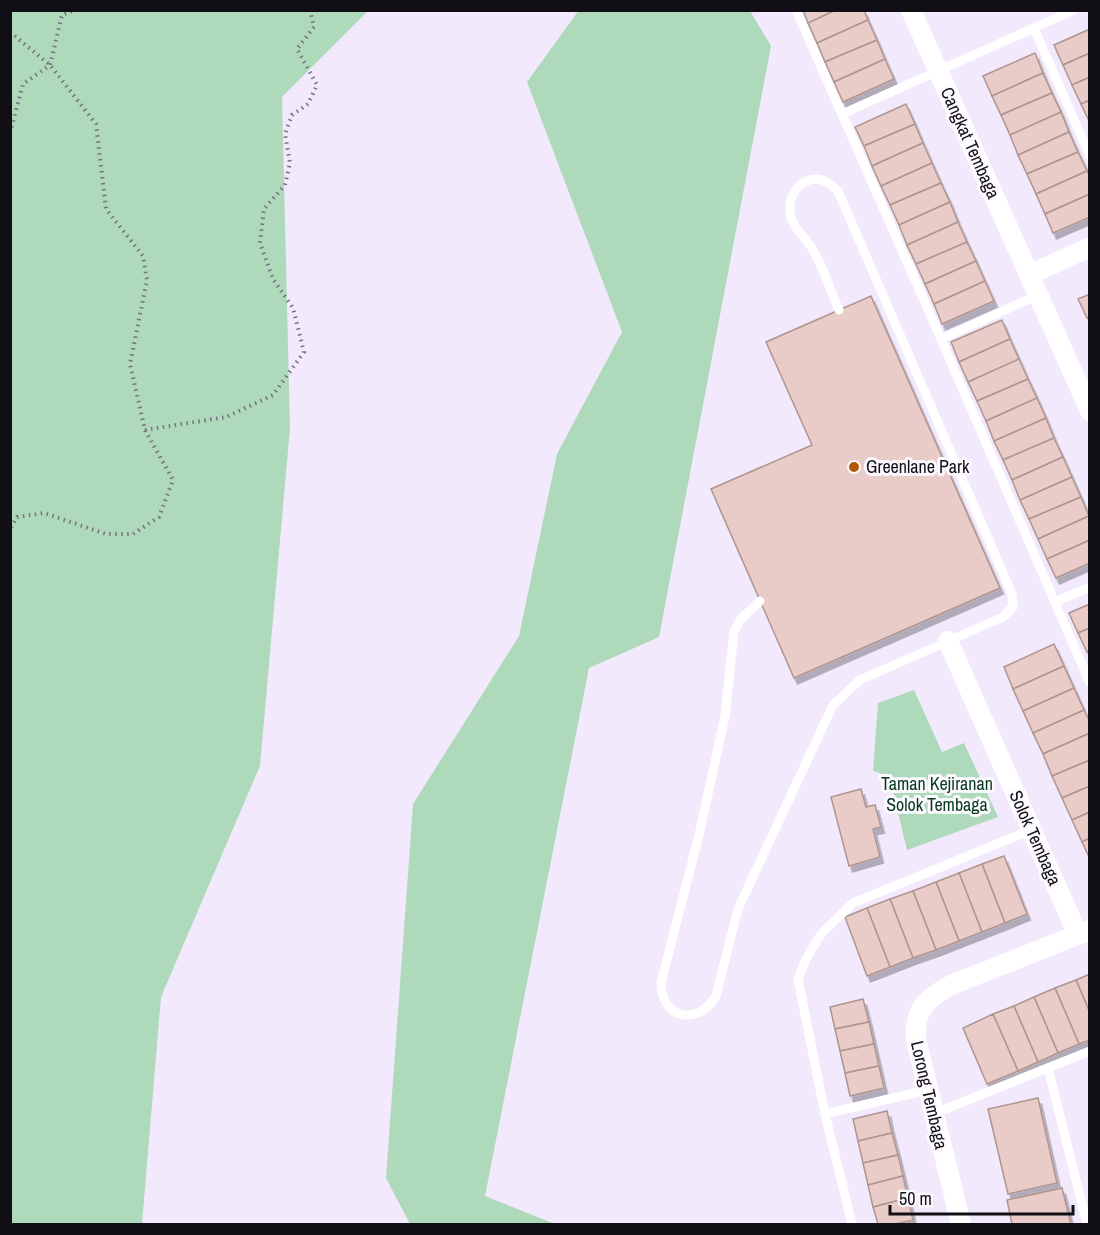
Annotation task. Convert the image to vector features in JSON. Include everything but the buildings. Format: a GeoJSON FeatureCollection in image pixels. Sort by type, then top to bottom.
{"type":"FeatureCollection","features":[{"type":"Feature","properties":{"kind":"street","name":"Cangkat Tembaga"},"geometry":{"type":"LineString","coordinates":[[911,10],[1089,411]]}},
{"type":"Feature","properties":{"kind":"street"},"geometry":{"type":"LineString","coordinates":[[1029,274],[1089,247]]}},
{"type":"Feature","properties":{"kind":"street","name":"Solok Tembaga"},"geometry":{"type":"LineString","coordinates":[[948,641],[1031,830],[1084,933]]}},
{"type":"Feature","properties":{"kind":"street","name":"Lorong Tembaga"},"geometry":{"type":"LineString","coordinates":[[961,1224],[916,1040],[915,1023],[919,1011],[933,995],[951,985],[1084,933]]}},
{"type":"Feature","properties":{"kind":"lane"},"geometry":{"type":"LineString","coordinates":[[796,10],[1089,683]]}},
{"type":"Feature","properties":{"kind":"lane"},"geometry":{"type":"LineString","coordinates":[[842,114],[1074,10]]}},
{"type":"Feature","properties":{"kind":"lane"},"geometry":{"type":"LineString","coordinates":[[1034,28],[1089,156]]}},
{"type":"Feature","properties":{"kind":"lane"},"geometry":{"type":"LineString","coordinates":[[760,602],[741,619],[734,632],[722,727],[699,836],[661,983],[661,993],[669,1007],[679,1014],[689,1016],[700,1014],[709,1007],[716,996],[738,909],[833,705],[860,680],[1003,617],[1013,607],[1012,594],[838,191],[830,184],[818,179],[805,182],[795,189],[789,211],[794,224],[813,249],[839,310]]}},
{"type":"Feature","properties":{"kind":"lane"},"geometry":{"type":"LineString","coordinates":[[941,339],[1038,295]]}},
{"type":"Feature","properties":{"kind":"lane"},"geometry":{"type":"LineString","coordinates":[[1055,602],[1089,586]]}},
{"type":"Feature","properties":{"kind":"lane"},"geometry":{"type":"LineString","coordinates":[[852,1224],[825,1114],[798,979],[806,959],[821,934],[853,903],[1031,830]]}},
{"type":"Feature","properties":{"kind":"lane"},"geometry":{"type":"LineString","coordinates":[[933,1114],[1089,1051]]}},
{"type":"Feature","properties":{"kind":"lane"},"geometry":{"type":"LineString","coordinates":[[1048,1068],[1087,1224]]}},
{"type":"Feature","properties":{"kind":"lane"},"geometry":{"type":"LineString","coordinates":[[825,1114],[927,1090]]}},
{"type":"Feature","properties":{"kind":"path"},"geometry":{"type":"LineString","coordinates":[[10,133],[23,84],[50,65],[62,15],[75,10]]}},
{"type":"Feature","properties":{"kind":"path"},"geometry":{"type":"LineString","coordinates":[[145,430],[225,417],[273,395],[304,352],[293,308],[273,279],[260,243],[264,209],[285,185],[290,164],[285,134],[292,115],[308,104],[317,84],[297,49],[314,27],[310,10]]}},
{"type":"Feature","properties":{"kind":"path"},"geometry":{"type":"LineString","coordinates":[[10,32],[50,65],[96,124],[106,209],[143,256],[147,280],[130,364],[145,430],[173,480],[159,517],[133,534],[105,534],[44,513],[17,517],[10,529]]}},
{"type":"Feature","properties":{"kind":"green space"},"geometry":{"type":"Polygon","coordinates":[[[579,10],[750,11],[771,46],[659,637],[589,668],[485,1196],[555,1224],[410,1224],[386,1178],[413,804],[519,636],[557,454],[622,332],[527,82],[579,10]]]}},
{"type":"Feature","properties":{"kind":"green space"},"geometry":{"type":"Polygon","coordinates":[[[10,11],[368,11],[282,97],[290,428],[260,766],[161,997],[142,1224],[11,1224],[10,11]]]}},
{"type":"Feature","properties":{"kind":"green space","name":"Taman Kejiranan Solok Tembaga"},"geometry":{"type":"Polygon","coordinates":[[[914,690],[942,752],[964,743],[998,817],[907,850],[889,776],[873,771],[878,703],[914,690]]]}},
{"type":"Feature","properties":{"kind":"place","name":"Greenlane Park"},"geometry":{"type":"Point","coordinates":[854,467]}}]}
